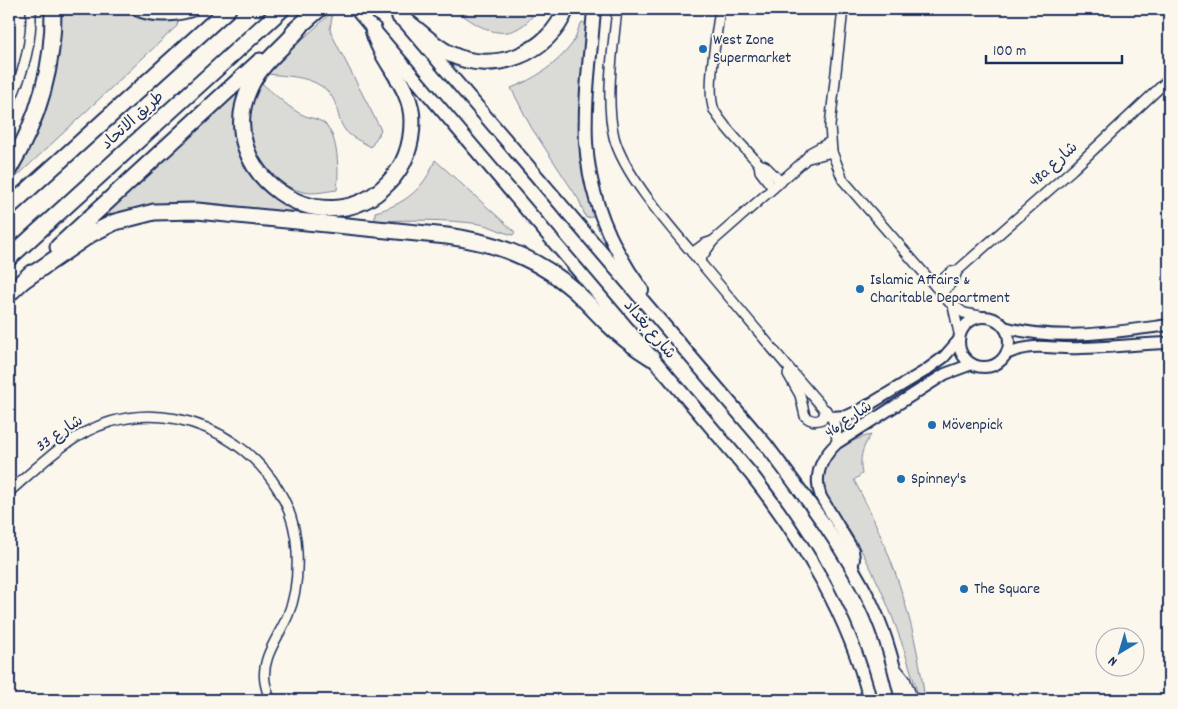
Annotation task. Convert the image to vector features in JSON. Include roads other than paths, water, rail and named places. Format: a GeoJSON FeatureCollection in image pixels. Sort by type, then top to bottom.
{"type":"FeatureCollection","features":[{"type":"Feature","properties":{"kind":"highway"},"geometry":{"type":"LineString","coordinates":[[9,168],[28,134],[42,96],[51,54],[53,9]]}},
{"type":"Feature","properties":{"kind":"highway"},"geometry":{"type":"LineString","coordinates":[[140,9],[157,13],[190,9]]}},
{"type":"Feature","properties":{"kind":"highway","name":"طريق الاتحاد"},"geometry":{"type":"LineString","coordinates":[[9,207],[228,9]]}},
{"type":"Feature","properties":{"kind":"highway","name":"طريق الاتحاد"},"geometry":{"type":"LineString","coordinates":[[9,258],[282,9]]}},
{"type":"Feature","properties":{"kind":"highway"},"geometry":{"type":"LineString","coordinates":[[9,294],[56,248],[248,71],[319,9]]}},
{"type":"Feature","properties":{"kind":"highway"},"geometry":{"type":"LineString","coordinates":[[397,13],[437,46],[452,55],[476,62],[496,62],[521,55],[543,42],[559,23],[566,9]]}},
{"type":"Feature","properties":{"kind":"highway"},"geometry":{"type":"LineString","coordinates":[[301,26],[264,65],[254,79],[244,104],[242,132],[249,159],[262,178],[282,195],[306,206],[338,208],[359,203],[385,186],[398,171],[410,144],[412,120],[408,97],[383,55],[370,25]]}},
{"type":"Feature","properties":{"kind":"highway"},"geometry":{"type":"LineString","coordinates":[[24,280],[80,241],[103,228],[127,218],[161,212],[197,211],[447,236],[500,247],[547,269],[574,290],[618,333],[652,358]]}},
{"type":"Feature","properties":{"kind":"main road","name":"شارع بغداد"},"geometry":{"type":"LineString","coordinates":[[356,9],[752,474],[808,554],[831,597],[851,642],[870,700]]}},
{"type":"Feature","properties":{"kind":"main road"},"geometry":{"type":"LineString","coordinates":[[594,9],[586,126],[588,159],[594,192],[604,223],[618,252],[636,280],[674,329],[685,351]]}},
{"type":"Feature","properties":{"kind":"main road","name":"شارع بغداد"},"geometry":{"type":"LineString","coordinates":[[397,13],[766,445],[799,488],[852,568],[872,604],[887,642],[902,700]]}},
{"type":"Feature","properties":{"kind":"street"},"geometry":{"type":"LineString","coordinates":[[9,103],[20,79],[27,54],[31,9]]}},
{"type":"Feature","properties":{"kind":"street"},"geometry":{"type":"LineString","coordinates":[[617,9],[610,106],[615,139],[621,155],[659,212],[692,253],[829,413],[836,428],[837,443]]}},
{"type":"Feature","properties":{"kind":"street"},"geometry":{"type":"LineString","coordinates":[[720,9],[711,88],[712,102],[720,118],[759,164],[767,168],[777,185]]}},
{"type":"Feature","properties":{"kind":"street"},"geometry":{"type":"LineString","coordinates":[[843,9],[830,126],[830,142],[836,167],[850,190],[953,306],[964,313],[994,318],[1004,327],[1009,340],[1006,354],[1001,360],[987,367],[972,364],[963,357],[953,306]]}},
{"type":"Feature","properties":{"kind":"street","name":"48a شارع"},"geometry":{"type":"LineString","coordinates":[[938,290],[956,277],[957,271],[1073,169],[1169,80]]}},
{"type":"Feature","properties":{"kind":"street"},"geometry":{"type":"LineString","coordinates":[[699,261],[713,240],[806,160],[811,152],[830,142]]}},
{"type":"Feature","properties":{"kind":"street"},"geometry":{"type":"LineString","coordinates":[[806,160],[832,152]]}},
{"type":"Feature","properties":{"kind":"street"},"geometry":{"type":"LineString","coordinates":[[692,253],[713,240]]}},
{"type":"Feature","properties":{"kind":"street"},"geometry":{"type":"LineString","coordinates":[[959,337],[967,322],[980,316]]}},
{"type":"Feature","properties":{"kind":"street"},"geometry":{"type":"LineString","coordinates":[[1004,327],[1037,334],[1078,335],[1169,326]]}},
{"type":"Feature","properties":{"kind":"street","name":"شارع 46"},"geometry":{"type":"LineString","coordinates":[[829,413],[847,416],[862,409],[925,371],[944,357],[959,337]]}},
{"type":"Feature","properties":{"kind":"street"},"geometry":{"type":"LineString","coordinates":[[1006,354],[1026,347],[1036,346],[1079,349],[1169,342]]}},
{"type":"Feature","properties":{"kind":"street"},"geometry":{"type":"LineString","coordinates":[[770,346],[797,388],[805,416],[813,421],[817,421],[829,413]]}},
{"type":"Feature","properties":{"kind":"street","name":"شارع 46"},"geometry":{"type":"LineString","coordinates":[[852,568],[853,550],[818,489],[818,472],[821,464],[830,449],[837,443],[945,374],[972,364]]}},
{"type":"Feature","properties":{"kind":"street","name":"شارع 33"},"geometry":{"type":"LineString","coordinates":[[9,492],[54,452],[81,434],[111,422],[143,416],[175,418],[206,427],[235,442],[259,463],[278,490],[291,519],[297,551],[296,583],[288,614],[266,661],[265,681],[270,700]]}},
{"type":"Feature","properties":{"kind":"street"},"geometry":{"type":"LineString","coordinates":[[894,666],[905,679],[913,700]]}},
{"type":"Feature","properties":{"kind":"place","name":"West Zone Supermarket"},"geometry":{"type":"Point","coordinates":[703,49]}},
{"type":"Feature","properties":{"kind":"place","name":"Islamic Affairs & Charitable Department"},"geometry":{"type":"Point","coordinates":[860,289]}},
{"type":"Feature","properties":{"kind":"place","name":"Mövenpick"},"geometry":{"type":"Point","coordinates":[932,425]}},
{"type":"Feature","properties":{"kind":"place","name":"Spinney's"},"geometry":{"type":"Point","coordinates":[901,479]}},
{"type":"Feature","properties":{"kind":"place","name":"The Square"},"geometry":{"type":"Point","coordinates":[964,589]}}]}
